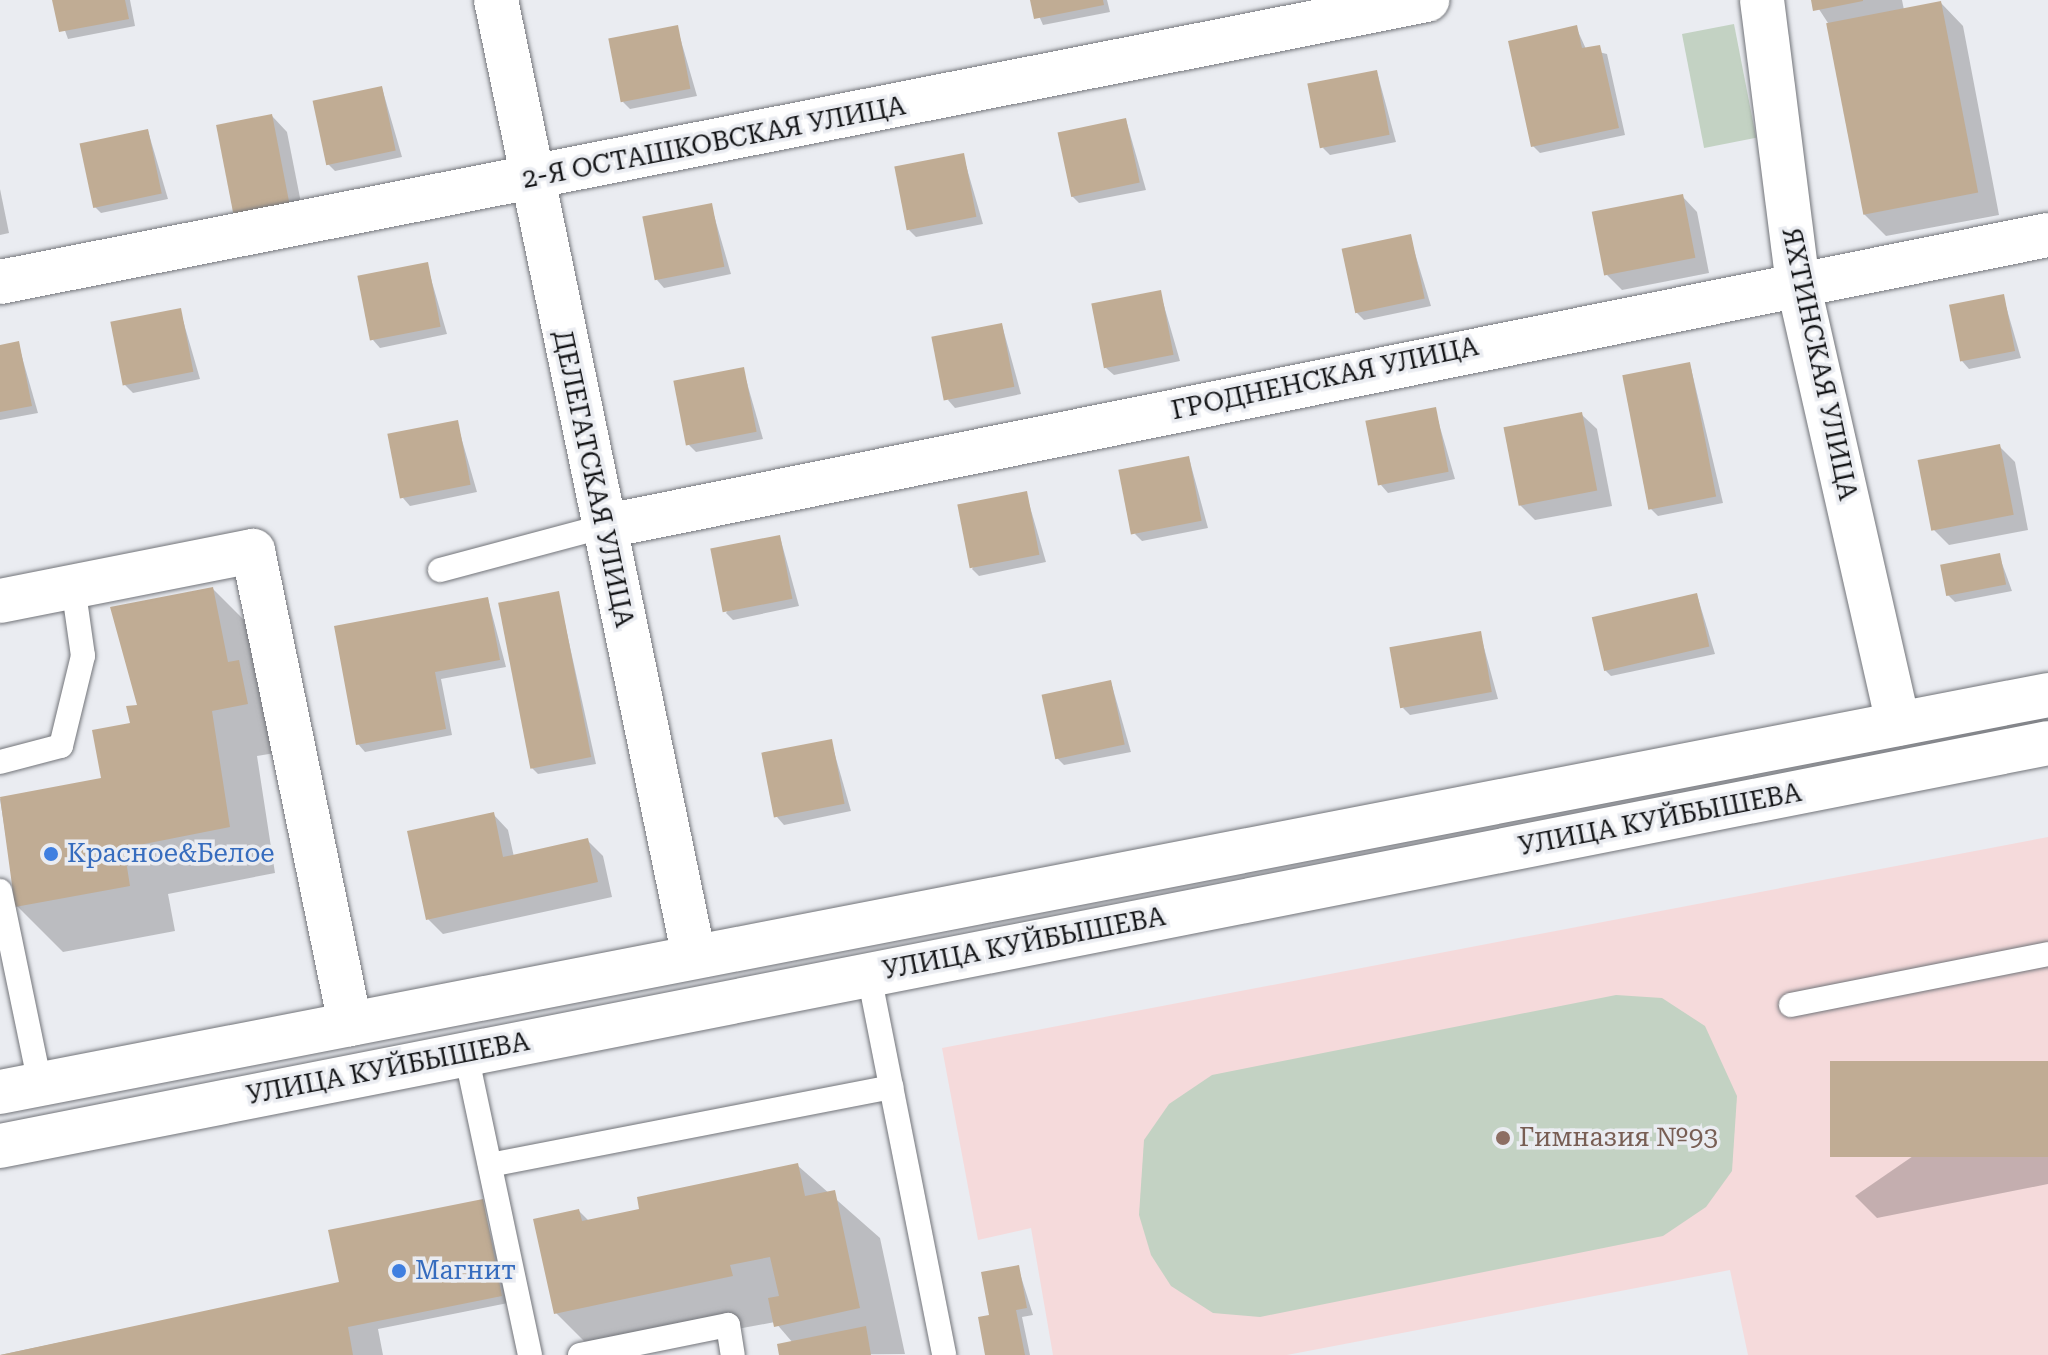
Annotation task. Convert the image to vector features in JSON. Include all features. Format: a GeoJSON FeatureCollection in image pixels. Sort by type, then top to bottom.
{"type":"FeatureCollection","features":[{"type":"Feature","properties":{"kind":"street","name":"ДЕЛЕГАТСКАЯ УЛИЦА"},"geometry":{"type":"LineString","coordinates":[[496,0],[602,527],[704,1008]]}},
{"type":"Feature","properties":{"kind":"street","name":"2-Я ОСТАШКОВСКАЯ УЛИЦА"},"geometry":{"type":"LineString","coordinates":[[0,282],[1427,0]]}},
{"type":"Feature","properties":{"kind":"street","name":"ЯХТИНСКАЯ УЛИЦА"},"geometry":{"type":"LineString","coordinates":[[1762,0],[1798,283],[1907,771]]}},
{"type":"Feature","properties":{"kind":"street","name":"ГРОДНЕНСКАЯ УЛИЦА"},"geometry":{"type":"LineString","coordinates":[[602,527],[1798,283],[2048,235]]}},
{"type":"Feature","properties":{"kind":"street"},"geometry":{"type":"LineString","coordinates":[[0,601],[253,551],[350,1024]]}},
{"type":"Feature","properties":{"kind":"street","name":"УЛИЦА КУЙБЫШЕВА"},"geometry":{"type":"LineString","coordinates":[[20,1088],[2048,695]]}},
{"type":"Feature","properties":{"kind":"street","name":"УЛИЦА КУЙБЫШЕВА"},"geometry":{"type":"LineString","coordinates":[[0,1146],[2048,743]]}},
{"type":"Feature","properties":{"kind":"lane"},"geometry":{"type":"LineString","coordinates":[[440,570],[602,527]]}},
{"type":"Feature","properties":{"kind":"lane"},"geometry":{"type":"LineString","coordinates":[[0,762],[61,746],[83,656],[73,586]]}},
{"type":"Feature","properties":{"kind":"lane"},"geometry":{"type":"LineString","coordinates":[[0,891],[20,1088]]}},
{"type":"Feature","properties":{"kind":"lane"},"geometry":{"type":"LineString","coordinates":[[1791,1005],[2048,954]]}},
{"type":"Feature","properties":{"kind":"lane"},"geometry":{"type":"LineString","coordinates":[[869,975],[944,1355]]}},
{"type":"Feature","properties":{"kind":"lane"},"geometry":{"type":"LineString","coordinates":[[466,1054],[530,1355]]}},
{"type":"Feature","properties":{"kind":"lane"},"geometry":{"type":"LineString","coordinates":[[490,1165],[891,1087]]}},
{"type":"Feature","properties":{"kind":"lane"},"geometry":{"type":"LineString","coordinates":[[580,1355],[728,1325],[733,1355]]}},
{"type":"Feature","properties":{"kind":"shaded area","name":"Гимназия №93"},"geometry":{"type":"Polygon","coordinates":[[[2048,837],[2048,1355],[1748,1355],[1730,1270],[1287,1355],[1053,1355],[1031,1228],[978,1240],[942,1048],[2048,837]]]}},
{"type":"Feature","properties":{"kind":"green space"},"geometry":{"type":"Polygon","coordinates":[[[1734,24],[1756,138],[1704,148],[1682,34],[1734,24]]]}},
{"type":"Feature","properties":{"kind":"green space"},"geometry":{"type":"Polygon","coordinates":[[[1616,995],[1662,998],[1705,1026],[1737,1096],[1732,1171],[1706,1207],[1663,1236],[1260,1317],[1213,1313],[1171,1286],[1151,1255],[1139,1215],[1144,1140],[1169,1104],[1212,1075],[1616,995]]]}},
{"type":"Feature","properties":{"kind":"building"},"geometry":{"type":"Polygon","coordinates":[[[52,0],[125,0],[129,19],[59,32],[52,0]]]}},
{"type":"Feature","properties":{"kind":"building"},"geometry":{"type":"Polygon","coordinates":[[[1030,0],[1103,0],[1104,5],[1034,19],[1030,0]]]}},
{"type":"Feature","properties":{"kind":"building"},"geometry":{"type":"Polygon","coordinates":[[[1811,0],[1863,0],[1863,1],[1813,11],[1811,0]]]}},
{"type":"Feature","properties":{"kind":"building"},"geometry":{"type":"Polygon","coordinates":[[[1941,1],[1978,192],[1863,215],[1826,23],[1941,1]]]}},
{"type":"Feature","properties":{"kind":"building"},"geometry":{"type":"Polygon","coordinates":[[[678,25],[690,89],[621,102],[608,39],[678,25]]]}},
{"type":"Feature","properties":{"kind":"building"},"geometry":{"type":"Polygon","coordinates":[[[1577,25],[1582,48],[1600,45],[1619,128],[1531,147],[1508,41],[1577,25]]]}},
{"type":"Feature","properties":{"kind":"building"},"geometry":{"type":"Polygon","coordinates":[[[1377,70],[1390,135],[1320,148],[1307,84],[1377,70]]]}},
{"type":"Feature","properties":{"kind":"building"},"geometry":{"type":"Polygon","coordinates":[[[382,86],[396,151],[326,165],[313,101],[382,86]]]}},
{"type":"Feature","properties":{"kind":"building"},"geometry":{"type":"Polygon","coordinates":[[[272,114],[289,203],[233,214],[216,125],[272,114]]]}},
{"type":"Feature","properties":{"kind":"building"},"geometry":{"type":"Polygon","coordinates":[[[1126,118],[1140,183],[1071,197],[1058,133],[1126,118]]]}},
{"type":"Feature","properties":{"kind":"building"},"geometry":{"type":"Polygon","coordinates":[[[148,129],[162,194],[93,208],[80,144],[148,129]]]}},
{"type":"Feature","properties":{"kind":"building"},"geometry":{"type":"Polygon","coordinates":[[[964,153],[976,217],[907,230],[894,167],[964,153]]]}},
{"type":"Feature","properties":{"kind":"building"},"geometry":{"type":"Polygon","coordinates":[[[1683,194],[1695,258],[1604,276],[1592,212],[1683,194]]]}},
{"type":"Feature","properties":{"kind":"building"},"geometry":{"type":"Polygon","coordinates":[[[712,203],[724,267],[655,280],[642,217],[712,203]]]}},
{"type":"Feature","properties":{"kind":"building"},"geometry":{"type":"Polygon","coordinates":[[[1411,234],[1425,299],[1355,313],[1342,249],[1411,234]]]}},
{"type":"Feature","properties":{"kind":"building"},"geometry":{"type":"Polygon","coordinates":[[[428,262],[441,327],[370,341],[357,276],[428,262]]]}},
{"type":"Feature","properties":{"kind":"building"},"geometry":{"type":"Polygon","coordinates":[[[1161,290],[1174,355],[1104,368],[1091,304],[1161,290]]]}},
{"type":"Feature","properties":{"kind":"building"},"geometry":{"type":"Polygon","coordinates":[[[2004,294],[2015,351],[1960,362],[1949,305],[2004,294]]]}},
{"type":"Feature","properties":{"kind":"building"},"geometry":{"type":"Polygon","coordinates":[[[181,308],[193,372],[123,386],[110,322],[181,308]]]}},
{"type":"Feature","properties":{"kind":"building"},"geometry":{"type":"Polygon","coordinates":[[[1002,323],[1014,387],[944,401],[931,337],[1002,323]]]}},
{"type":"Feature","properties":{"kind":"building"},"geometry":{"type":"Polygon","coordinates":[[[19,341],[32,406],[0,412],[0,345],[19,341]]]}},
{"type":"Feature","properties":{"kind":"building"},"geometry":{"type":"Polygon","coordinates":[[[1690,362],[1716,496],[1648,510],[1622,375],[1690,362]]]}},
{"type":"Feature","properties":{"kind":"building"},"geometry":{"type":"Polygon","coordinates":[[[744,367],[757,432],[686,446],[673,381],[744,367]]]}},
{"type":"Feature","properties":{"kind":"building"},"geometry":{"type":"Polygon","coordinates":[[[1436,407],[1449,472],[1378,486],[1365,421],[1436,407]]]}},
{"type":"Feature","properties":{"kind":"building"},"geometry":{"type":"Polygon","coordinates":[[[1582,412],[1597,491],[1519,506],[1503,427],[1582,412]]]}},
{"type":"Feature","properties":{"kind":"building"},"geometry":{"type":"Polygon","coordinates":[[[458,420],[471,485],[400,499],[387,434],[458,420]]]}},
{"type":"Feature","properties":{"kind":"building"},"geometry":{"type":"Polygon","coordinates":[[[2000,444],[2014,515],[1931,531],[1918,460],[2000,444]]]}},
{"type":"Feature","properties":{"kind":"building"},"geometry":{"type":"Polygon","coordinates":[[[1189,456],[1202,521],[1131,535],[1118,470],[1189,456]]]}},
{"type":"Feature","properties":{"kind":"building"},"geometry":{"type":"Polygon","coordinates":[[[1027,491],[1039,555],[970,568],[957,505],[1027,491]]]}},
{"type":"Feature","properties":{"kind":"building"},"geometry":{"type":"Polygon","coordinates":[[[780,535],[792,599],[723,612],[710,549],[780,535]]]}},
{"type":"Feature","properties":{"kind":"building"},"geometry":{"type":"Polygon","coordinates":[[[2000,553],[2006,584],[1946,596],[1940,565],[2000,553]]]}},
{"type":"Feature","properties":{"kind":"building"},"geometry":{"type":"Polygon","coordinates":[[[213,587],[228,662],[239,660],[248,704],[212,711],[230,827],[124,848],[130,886],[15,907],[0,797],[101,778],[92,730],[130,723],[126,706],[137,705],[110,607],[213,587]]]}},
{"type":"Feature","properties":{"kind":"building"},"geometry":{"type":"Polygon","coordinates":[[[559,591],[591,757],[530,769],[498,603],[559,591]]]}},
{"type":"Feature","properties":{"kind":"building"},"geometry":{"type":"Polygon","coordinates":[[[1697,593],[1709,647],[1604,671],[1592,617],[1697,593]]]}},
{"type":"Feature","properties":{"kind":"building"},"geometry":{"type":"Polygon","coordinates":[[[488,597],[500,660],[435,672],[446,729],[356,745],[334,626],[488,597]]]}},
{"type":"Feature","properties":{"kind":"building"},"geometry":{"type":"Polygon","coordinates":[[[1481,631],[1492,692],[1400,708],[1389,647],[1481,631]]]}},
{"type":"Feature","properties":{"kind":"building"},"geometry":{"type":"Polygon","coordinates":[[[1111,680],[1125,745],[1055,759],[1042,695],[1111,680]]]}},
{"type":"Feature","properties":{"kind":"building"},"geometry":{"type":"Polygon","coordinates":[[[832,739],[845,804],[774,818],[761,753],[832,739]]]}},
{"type":"Feature","properties":{"kind":"building"},"geometry":{"type":"Polygon","coordinates":[[[494,812],[503,857],[588,838],[598,882],[426,920],[407,831],[494,812]]]}},
{"type":"Feature","properties":{"kind":"building"},"geometry":{"type":"Polygon","coordinates":[[[1830,1061],[2048,1061],[2048,1157],[1830,1157],[1830,1061]]]}},
{"type":"Feature","properties":{"kind":"building"},"geometry":{"type":"Polygon","coordinates":[[[798,1163],[805,1196],[835,1190],[860,1308],[774,1327],[768,1298],[779,1296],[770,1257],[730,1265],[733,1276],[554,1314],[533,1219],[579,1209],[582,1221],[639,1209],[637,1197],[798,1163]]]}},
{"type":"Feature","properties":{"kind":"building"},"geometry":{"type":"Polygon","coordinates":[[[483,1199],[502,1296],[348,1327],[353,1355],[0,1355],[339,1282],[328,1230],[483,1199]]]}},
{"type":"Feature","properties":{"kind":"building"},"geometry":{"type":"Polygon","coordinates":[[[1019,1265],[1027,1308],[1016,1310],[1025,1355],[985,1355],[978,1317],[989,1315],[981,1272],[1019,1265]]]}},
{"type":"Feature","properties":{"kind":"building"},"geometry":{"type":"Polygon","coordinates":[[[866,1326],[871,1355],[779,1355],[777,1344],[866,1326]]]}},
{"type":"Feature","properties":{"kind":"place","name":"Красное&Белое"},"geometry":{"type":"Point","coordinates":[51,854]}},
{"type":"Feature","properties":{"kind":"place","name":"Гимназия №93"},"geometry":{"type":"Point","coordinates":[1503,1138]}},
{"type":"Feature","properties":{"kind":"place","name":"Магнит"},"geometry":{"type":"Point","coordinates":[399,1271]}}]}
